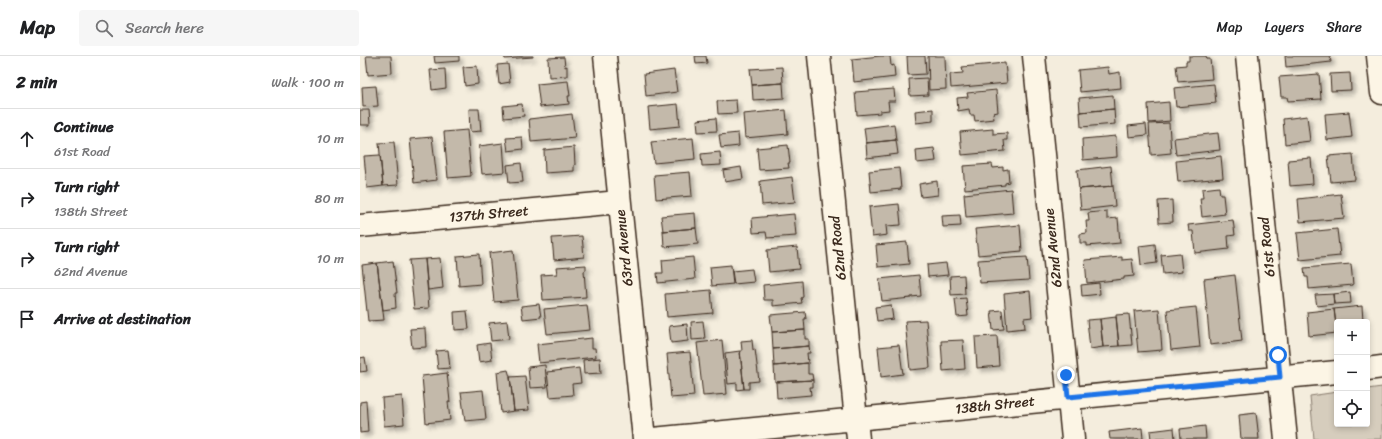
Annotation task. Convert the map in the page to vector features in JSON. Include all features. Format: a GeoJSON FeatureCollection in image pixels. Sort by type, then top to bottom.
{"type":"FeatureCollection","features":[{"type":"Feature","properties":{"kind":"street","name":"63rd Avenue"},"geometry":{"type":"LineString","coordinates":[[605,56],[644,439]]}},
{"type":"Feature","properties":{"kind":"street","name":"62nd Road"},"geometry":{"type":"LineString","coordinates":[[819,56],[857,429]]}},
{"type":"Feature","properties":{"kind":"street","name":"62nd Avenue"},"geometry":{"type":"LineString","coordinates":[[1034,56],[1073,439]]}},
{"type":"Feature","properties":{"kind":"street","name":"61st Road"},"geometry":{"type":"LineString","coordinates":[[1247,56],[1286,439]]}},
{"type":"Feature","properties":{"kind":"street"},"geometry":{"type":"LineString","coordinates":[[1378,56],[1382,93]]}},
{"type":"Feature","properties":{"kind":"street","name":"137th Street"},"geometry":{"type":"LineString","coordinates":[[360,226],[619,202]]}},
{"type":"Feature","properties":{"kind":"street"},"geometry":{"type":"LineString","coordinates":[[1370,368],[1382,367]]}},
{"type":"Feature","properties":{"kind":"street","name":"138th Street"},"geometry":{"type":"LineString","coordinates":[[653,439],[857,429],[1068,397],[1334,372]]}},
{"type":"Feature","properties":{"kind":"shaded area"},"geometry":{"type":"Polygon","coordinates":[[[1382,387],[1382,439],[1314,439],[1310,396],[1334,392],[1334,427],[1370,427],[1370,389],[1382,387]]]}},
{"type":"Feature","properties":{"kind":"building"},"geometry":{"type":"Polygon","coordinates":[[[366,56],[391,56],[392,73],[368,75],[366,56]]]}},
{"type":"Feature","properties":{"kind":"building"},"geometry":{"type":"Polygon","coordinates":[[[434,56],[459,56],[459,61],[435,63],[434,56]]]}},
{"type":"Feature","properties":{"kind":"building"},"geometry":{"type":"Polygon","coordinates":[[[504,56],[533,56],[533,57],[505,59],[504,56]]]}},
{"type":"Feature","properties":{"kind":"building"},"geometry":{"type":"Polygon","coordinates":[[[695,56],[706,56],[707,63],[696,64],[695,56]]]}},
{"type":"Feature","properties":{"kind":"building"},"geometry":{"type":"Polygon","coordinates":[[[890,56],[891,66],[894,65],[895,77],[854,82],[852,59],[890,56]]]}},
{"type":"Feature","properties":{"kind":"building"},"geometry":{"type":"Polygon","coordinates":[[[907,56],[925,56],[926,74],[908,75],[907,56]]]}},
{"type":"Feature","properties":{"kind":"building"},"geometry":{"type":"Polygon","coordinates":[[[928,56],[945,56],[946,89],[929,90],[928,56]]]}},
{"type":"Feature","properties":{"kind":"building"},"geometry":{"type":"Polygon","coordinates":[[[1189,56],[1206,56],[1207,59],[1210,59],[1212,79],[1178,82],[1176,66],[1186,65],[1186,61],[1189,61],[1189,56]]]}},
{"type":"Feature","properties":{"kind":"building"},"geometry":{"type":"Polygon","coordinates":[[[1285,56],[1330,56],[1331,62],[1286,67],[1285,56]]]}},
{"type":"Feature","properties":{"kind":"building"},"geometry":{"type":"Polygon","coordinates":[[[564,57],[565,67],[567,66],[567,76],[549,77],[548,58],[564,57]]]}},
{"type":"Feature","properties":{"kind":"building"},"geometry":{"type":"Polygon","coordinates":[[[1005,63],[1007,83],[951,88],[950,74],[963,73],[962,67],[1005,63]]]}},
{"type":"Feature","properties":{"kind":"building"},"geometry":{"type":"Polygon","coordinates":[[[508,64],[510,82],[499,84],[497,65],[508,64]]]}},
{"type":"Feature","properties":{"kind":"building"},"geometry":{"type":"Polygon","coordinates":[[[477,66],[478,84],[465,86],[463,67],[477,66]]]}},
{"type":"Feature","properties":{"kind":"building"},"geometry":{"type":"Polygon","coordinates":[[[782,67],[783,83],[752,85],[750,69],[782,67]]]}},
{"type":"Feature","properties":{"kind":"building"},"geometry":{"type":"Polygon","coordinates":[[[1108,67],[1109,74],[1120,72],[1121,88],[1080,92],[1078,70],[1108,67]]]}},
{"type":"Feature","properties":{"kind":"building"},"geometry":{"type":"Polygon","coordinates":[[[445,69],[446,88],[432,90],[430,70],[445,69]]]}},
{"type":"Feature","properties":{"kind":"building"},"geometry":{"type":"Polygon","coordinates":[[[674,70],[677,92],[646,96],[644,74],[674,70]]]}},
{"type":"Feature","properties":{"kind":"building"},"geometry":{"type":"Polygon","coordinates":[[[1350,73],[1351,90],[1331,91],[1330,74],[1350,73]]]}},
{"type":"Feature","properties":{"kind":"building"},"geometry":{"type":"Polygon","coordinates":[[[1319,74],[1321,99],[1288,101],[1287,97],[1281,97],[1279,77],[1319,74]]]}},
{"type":"Feature","properties":{"kind":"building"},"geometry":{"type":"Polygon","coordinates":[[[927,78],[928,95],[910,96],[909,79],[927,78]]]}},
{"type":"Feature","properties":{"kind":"building"},"geometry":{"type":"Polygon","coordinates":[[[568,81],[570,96],[568,96],[569,104],[540,107],[537,84],[568,81]]]}},
{"type":"Feature","properties":{"kind":"building"},"geometry":{"type":"Polygon","coordinates":[[[783,83],[784,98],[753,100],[752,85],[783,83]]]}},
{"type":"Feature","properties":{"kind":"building"},"geometry":{"type":"Polygon","coordinates":[[[1214,84],[1216,103],[1176,107],[1174,88],[1214,84]]]}},
{"type":"Feature","properties":{"kind":"building"},"geometry":{"type":"Polygon","coordinates":[[[376,86],[378,106],[363,107],[362,87],[376,86]]]}},
{"type":"Feature","properties":{"kind":"building"},"geometry":{"type":"Polygon","coordinates":[[[894,89],[895,101],[888,101],[889,110],[880,111],[880,113],[857,115],[855,92],[894,89]]]}},
{"type":"Feature","properties":{"kind":"building"},"geometry":{"type":"Polygon","coordinates":[[[996,90],[998,112],[993,113],[994,119],[975,121],[974,115],[970,115],[969,109],[958,111],[957,98],[968,97],[967,93],[996,90]]]}},
{"type":"Feature","properties":{"kind":"building"},"geometry":{"type":"Polygon","coordinates":[[[1113,95],[1114,109],[1080,112],[1079,98],[1113,95]]]}},
{"type":"Feature","properties":{"kind":"building"},"geometry":{"type":"Polygon","coordinates":[[[736,100],[737,113],[718,114],[717,101],[736,100]]]}},
{"type":"Feature","properties":{"kind":"building"},"geometry":{"type":"Polygon","coordinates":[[[1169,102],[1170,121],[1149,123],[1148,104],[1169,102]]]}},
{"type":"Feature","properties":{"kind":"building"},"geometry":{"type":"Polygon","coordinates":[[[522,104],[524,116],[504,118],[503,106],[522,104]]]}},
{"type":"Feature","properties":{"kind":"building"},"geometry":{"type":"Polygon","coordinates":[[[678,104],[680,126],[650,129],[648,107],[678,104]]]}},
{"type":"Feature","properties":{"kind":"building"},"geometry":{"type":"Polygon","coordinates":[[[469,109],[479,109],[481,131],[470,132],[469,109]]]}},
{"type":"Feature","properties":{"kind":"building"},"geometry":{"type":"Polygon","coordinates":[[[933,109],[933,121],[916,123],[915,111],[933,109]]]}},
{"type":"Feature","properties":{"kind":"building"},"geometry":{"type":"Polygon","coordinates":[[[1114,109],[1115,124],[1081,127],[1080,112],[1114,109]]]}},
{"type":"Feature","properties":{"kind":"building"},"geometry":{"type":"Polygon","coordinates":[[[360,110],[369,110],[370,125],[360,125],[360,110]]]}},
{"type":"Feature","properties":{"kind":"building"},"geometry":{"type":"Polygon","coordinates":[[[786,110],[788,134],[745,138],[743,114],[786,110]]]}},
{"type":"Feature","properties":{"kind":"building"},"geometry":{"type":"Polygon","coordinates":[[[1349,112],[1352,137],[1327,140],[1325,114],[1349,112]]]}},
{"type":"Feature","properties":{"kind":"building"},"geometry":{"type":"Polygon","coordinates":[[[572,114],[575,138],[531,142],[529,119],[572,114]]]}},
{"type":"Feature","properties":{"kind":"building"},"geometry":{"type":"Polygon","coordinates":[[[1307,116],[1310,141],[1285,144],[1283,119],[1307,116]]]}},
{"type":"Feature","properties":{"kind":"building"},"geometry":{"type":"Polygon","coordinates":[[[716,118],[717,131],[698,132],[697,120],[716,118]]]}},
{"type":"Feature","properties":{"kind":"building"},"geometry":{"type":"Polygon","coordinates":[[[1169,123],[1171,153],[1151,155],[1149,124],[1169,123]]]}},
{"type":"Feature","properties":{"kind":"building"},"geometry":{"type":"Polygon","coordinates":[[[894,124],[896,140],[866,143],[864,128],[894,124]]]}},
{"type":"Feature","properties":{"kind":"building"},"geometry":{"type":"Polygon","coordinates":[[[1146,124],[1147,135],[1129,137],[1128,126],[1146,124]]]}},
{"type":"Feature","properties":{"kind":"building"},"geometry":{"type":"Polygon","coordinates":[[[993,129],[993,134],[1007,133],[1007,140],[1004,140],[1005,151],[962,155],[960,132],[993,129]]]}},
{"type":"Feature","properties":{"kind":"building"},"geometry":{"type":"Polygon","coordinates":[[[467,130],[471,176],[448,178],[444,132],[467,130]]]}},
{"type":"Feature","properties":{"kind":"building"},"geometry":{"type":"Polygon","coordinates":[[[738,133],[739,146],[721,148],[719,135],[738,133]]]}},
{"type":"Feature","properties":{"kind":"building"},"geometry":{"type":"Polygon","coordinates":[[[1218,133],[1220,150],[1176,155],[1174,138],[1218,133]]]}},
{"type":"Feature","properties":{"kind":"building"},"geometry":{"type":"Polygon","coordinates":[[[1116,136],[1117,157],[1083,160],[1082,139],[1116,136]]]}},
{"type":"Feature","properties":{"kind":"building"},"geometry":{"type":"Polygon","coordinates":[[[432,137],[437,180],[414,183],[410,139],[432,137]]]}},
{"type":"Feature","properties":{"kind":"building"},"geometry":{"type":"Polygon","coordinates":[[[522,137],[523,149],[508,151],[506,138],[522,137]]]}},
{"type":"Feature","properties":{"kind":"building"},"geometry":{"type":"Polygon","coordinates":[[[693,138],[695,159],[654,163],[651,142],[693,138]]]}},
{"type":"Feature","properties":{"kind":"building"},"geometry":{"type":"Polygon","coordinates":[[[896,140],[898,154],[867,158],[866,143],[896,140]]]}},
{"type":"Feature","properties":{"kind":"building"},"geometry":{"type":"Polygon","coordinates":[[[394,142],[398,185],[383,186],[379,143],[394,142]]]}},
{"type":"Feature","properties":{"kind":"building"},"geometry":{"type":"Polygon","coordinates":[[[503,143],[505,172],[482,174],[479,146],[503,143]]]}},
{"type":"Feature","properties":{"kind":"building"},"geometry":{"type":"Polygon","coordinates":[[[788,145],[790,163],[788,163],[789,168],[759,170],[757,148],[788,145]]]}},
{"type":"Feature","properties":{"kind":"building"},"geometry":{"type":"Polygon","coordinates":[[[574,147],[574,171],[545,173],[544,150],[574,147]]]}},
{"type":"Feature","properties":{"kind":"building"},"geometry":{"type":"Polygon","coordinates":[[[934,148],[936,161],[917,163],[916,150],[934,148]]]}},
{"type":"Feature","properties":{"kind":"building"},"geometry":{"type":"Polygon","coordinates":[[[720,152],[721,165],[702,166],[701,154],[720,152]]]}},
{"type":"Feature","properties":{"kind":"building"},"geometry":{"type":"Polygon","coordinates":[[[1353,154],[1355,180],[1331,182],[1328,156],[1353,154]]]}},
{"type":"Feature","properties":{"kind":"building"},"geometry":{"type":"Polygon","coordinates":[[[380,155],[383,186],[367,188],[364,156],[380,155]]]}},
{"type":"Feature","properties":{"kind":"building"},"geometry":{"type":"Polygon","coordinates":[[[1221,156],[1223,178],[1178,182],[1176,161],[1221,156]]]}},
{"type":"Feature","properties":{"kind":"building"},"geometry":{"type":"Polygon","coordinates":[[[1311,158],[1313,184],[1290,186],[1288,160],[1311,158]]]}},
{"type":"Feature","properties":{"kind":"building"},"geometry":{"type":"Polygon","coordinates":[[[521,163],[523,182],[509,183],[507,165],[521,163]]]}},
{"type":"Feature","properties":{"kind":"building"},"geometry":{"type":"Polygon","coordinates":[[[992,164],[993,168],[1003,167],[1003,170],[1008,169],[1009,182],[1005,183],[1005,185],[965,189],[963,166],[992,164]]]}},
{"type":"Feature","properties":{"kind":"building"},"geometry":{"type":"Polygon","coordinates":[[[1111,166],[1113,186],[1079,189],[1077,170],[1111,166]]]}},
{"type":"Feature","properties":{"kind":"building"},"geometry":{"type":"Polygon","coordinates":[[[741,167],[743,179],[725,182],[723,170],[741,167]]]}},
{"type":"Feature","properties":{"kind":"building"},"geometry":{"type":"Polygon","coordinates":[[[899,168],[901,189],[871,192],[869,171],[899,168]]]}},
{"type":"Feature","properties":{"kind":"building"},"geometry":{"type":"Polygon","coordinates":[[[690,172],[692,196],[656,199],[654,175],[690,172]]]}},
{"type":"Feature","properties":{"kind":"building"},"geometry":{"type":"Polygon","coordinates":[[[792,177],[795,202],[762,205],[760,181],[792,177]]]}},
{"type":"Feature","properties":{"kind":"building"},"geometry":{"type":"Polygon","coordinates":[[[937,181],[938,195],[921,197],[919,184],[937,181]]]}},
{"type":"Feature","properties":{"kind":"building"},"geometry":{"type":"Polygon","coordinates":[[[1113,186],[1115,206],[1081,210],[1079,189],[1113,186]]]}},
{"type":"Feature","properties":{"kind":"building"},"geometry":{"type":"Polygon","coordinates":[[[1219,187],[1220,195],[1223,195],[1225,214],[1202,217],[1200,198],[1203,198],[1202,189],[1219,187]]]}},
{"type":"Feature","properties":{"kind":"building"},"geometry":{"type":"Polygon","coordinates":[[[1011,189],[1013,213],[966,217],[964,194],[1011,189]]]}},
{"type":"Feature","properties":{"kind":"building"},"geometry":{"type":"Polygon","coordinates":[[[1341,194],[1344,218],[1300,222],[1298,199],[1341,194]]]}},
{"type":"Feature","properties":{"kind":"building"},"geometry":{"type":"Polygon","coordinates":[[[1172,200],[1173,222],[1159,223],[1158,201],[1172,200]]]}},
{"type":"Feature","properties":{"kind":"building"},"geometry":{"type":"Polygon","coordinates":[[[899,204],[901,225],[886,226],[887,235],[872,237],[869,207],[899,204]]]}},
{"type":"Feature","properties":{"kind":"building"},"geometry":{"type":"Polygon","coordinates":[[[1107,211],[1107,219],[1118,218],[1120,243],[1087,246],[1087,243],[1080,243],[1080,234],[1087,233],[1086,221],[1089,221],[1088,213],[1107,211]]]}},
{"type":"Feature","properties":{"kind":"building"},"geometry":{"type":"Polygon","coordinates":[[[695,213],[696,228],[663,231],[661,216],[695,213]]]}},
{"type":"Feature","properties":{"kind":"building"},"geometry":{"type":"Polygon","coordinates":[[[794,214],[796,236],[767,238],[766,232],[753,233],[752,218],[794,214]]]}},
{"type":"Feature","properties":{"kind":"building"},"geometry":{"type":"Polygon","coordinates":[[[960,215],[961,226],[943,227],[942,216],[960,215]]]}},
{"type":"Feature","properties":{"kind":"building"},"geometry":{"type":"Polygon","coordinates":[[[1233,220],[1235,235],[1228,236],[1229,249],[1195,253],[1193,231],[1189,231],[1188,225],[1233,220]]]}},
{"type":"Feature","properties":{"kind":"building"},"geometry":{"type":"Polygon","coordinates":[[[1020,225],[1022,251],[978,255],[975,229],[1020,225]]]}},
{"type":"Feature","properties":{"kind":"building"},"geometry":{"type":"Polygon","coordinates":[[[696,228],[698,244],[664,247],[663,231],[696,228]]]}},
{"type":"Feature","properties":{"kind":"building"},"geometry":{"type":"Polygon","coordinates":[[[1337,229],[1340,256],[1300,260],[1297,233],[1337,229]]]}},
{"type":"Feature","properties":{"kind":"building"},"geometry":{"type":"Polygon","coordinates":[[[582,236],[584,257],[554,260],[552,238],[582,236]]]}},
{"type":"Feature","properties":{"kind":"building"},"geometry":{"type":"Polygon","coordinates":[[[907,242],[909,264],[878,267],[876,245],[907,242]]]}},
{"type":"Feature","properties":{"kind":"building"},"geometry":{"type":"Polygon","coordinates":[[[1155,244],[1157,263],[1141,265],[1139,246],[1155,244]]]}},
{"type":"Feature","properties":{"kind":"building"},"geometry":{"type":"Polygon","coordinates":[[[797,247],[799,269],[769,272],[767,250],[797,247]]]}},
{"type":"Feature","properties":{"kind":"building"},"geometry":{"type":"Polygon","coordinates":[[[513,250],[518,300],[494,302],[489,253],[513,250]]]}},
{"type":"Feature","properties":{"kind":"building"},"geometry":{"type":"Polygon","coordinates":[[[1180,253],[1182,272],[1163,274],[1161,255],[1180,253]]]}},
{"type":"Feature","properties":{"kind":"building"},"geometry":{"type":"Polygon","coordinates":[[[479,254],[481,284],[459,286],[457,256],[479,254]]]}},
{"type":"Feature","properties":{"kind":"building"},"geometry":{"type":"Polygon","coordinates":[[[693,257],[695,279],[658,283],[657,273],[663,273],[662,260],[693,257]]]}},
{"type":"Feature","properties":{"kind":"building"},"geometry":{"type":"Polygon","coordinates":[[[1027,257],[1029,280],[980,283],[978,260],[1027,257]]]}},
{"type":"Feature","properties":{"kind":"building"},"geometry":{"type":"Polygon","coordinates":[[[1122,257],[1122,260],[1132,259],[1134,276],[1124,277],[1124,279],[1087,283],[1085,260],[1122,257]]]}},
{"type":"Feature","properties":{"kind":"building"},"geometry":{"type":"Polygon","coordinates":[[[440,258],[443,288],[428,290],[425,259],[440,258]]]}},
{"type":"Feature","properties":{"kind":"building"},"geometry":{"type":"Polygon","coordinates":[[[425,259],[429,308],[414,309],[409,260],[425,259]]]}},
{"type":"Feature","properties":{"kind":"building"},"geometry":{"type":"Polygon","coordinates":[[[393,261],[397,293],[395,293],[396,308],[383,310],[377,263],[393,261]]]}},
{"type":"Feature","properties":{"kind":"building"},"geometry":{"type":"Polygon","coordinates":[[[377,263],[384,320],[368,321],[362,265],[377,263]]]}},
{"type":"Feature","properties":{"kind":"building"},"geometry":{"type":"Polygon","coordinates":[[[946,263],[948,275],[928,277],[927,265],[946,263]]]}},
{"type":"Feature","properties":{"kind":"building"},"geometry":{"type":"Polygon","coordinates":[[[1351,264],[1353,285],[1309,289],[1308,277],[1305,277],[1304,268],[1351,264]]]}},
{"type":"Feature","properties":{"kind":"building"},"geometry":{"type":"Polygon","coordinates":[[[586,265],[586,270],[584,271],[586,297],[543,300],[541,275],[557,274],[556,267],[586,265]]]}},
{"type":"Feature","properties":{"kind":"building"},"geometry":{"type":"Polygon","coordinates":[[[731,265],[733,284],[712,286],[710,267],[731,265]]]}},
{"type":"Feature","properties":{"kind":"building"},"geometry":{"type":"Polygon","coordinates":[[[752,269],[754,282],[734,284],[732,271],[752,269]]]}},
{"type":"Feature","properties":{"kind":"building"},"geometry":{"type":"Polygon","coordinates":[[[919,275],[921,296],[882,301],[879,279],[919,275]]]}},
{"type":"Feature","properties":{"kind":"building"},"geometry":{"type":"Polygon","coordinates":[[[964,275],[965,294],[951,295],[950,276],[964,275]]]}},
{"type":"Feature","properties":{"kind":"building"},"geometry":{"type":"Polygon","coordinates":[[[1235,275],[1242,341],[1210,345],[1204,279],[1235,275]]]}},
{"type":"Feature","properties":{"kind":"building"},"geometry":{"type":"Polygon","coordinates":[[[802,281],[802,303],[773,306],[773,300],[764,300],[763,285],[802,281]]]}},
{"type":"Feature","properties":{"kind":"building"},"geometry":{"type":"Polygon","coordinates":[[[1099,283],[1100,294],[1082,296],[1081,285],[1099,283]]]}},
{"type":"Feature","properties":{"kind":"building"},"geometry":{"type":"Polygon","coordinates":[[[711,290],[713,313],[667,317],[665,294],[711,290]]]}},
{"type":"Feature","properties":{"kind":"building"},"geometry":{"type":"Polygon","coordinates":[[[1030,291],[1032,317],[1024,318],[1025,328],[1007,330],[1004,294],[1030,291]]]}},
{"type":"Feature","properties":{"kind":"building"},"geometry":{"type":"Polygon","coordinates":[[[1350,292],[1351,303],[1334,304],[1333,294],[1350,292]]]}},
{"type":"Feature","properties":{"kind":"building"},"geometry":{"type":"Polygon","coordinates":[[[1333,294],[1334,304],[1317,306],[1315,295],[1333,294]]]}},
{"type":"Feature","properties":{"kind":"building"},"geometry":{"type":"Polygon","coordinates":[[[966,298],[968,316],[957,317],[955,299],[966,298]]]}},
{"type":"Feature","properties":{"kind":"building"},"geometry":{"type":"Polygon","coordinates":[[[539,304],[541,317],[523,319],[521,306],[539,304]]]}},
{"type":"Feature","properties":{"kind":"building"},"geometry":{"type":"Polygon","coordinates":[[[587,305],[590,330],[547,334],[544,309],[587,305]]]}},
{"type":"Feature","properties":{"kind":"building"},"geometry":{"type":"Polygon","coordinates":[[[891,305],[893,319],[877,321],[875,307],[891,305]]]}},
{"type":"Feature","properties":{"kind":"building"},"geometry":{"type":"Polygon","coordinates":[[[1362,306],[1363,319],[1335,319],[1334,309],[1362,306]]]}},
{"type":"Feature","properties":{"kind":"building"},"geometry":{"type":"Polygon","coordinates":[[[1196,307],[1200,347],[1171,350],[1167,310],[1196,307]]]}},
{"type":"Feature","properties":{"kind":"building"},"geometry":{"type":"Polygon","coordinates":[[[1159,309],[1162,350],[1138,352],[1134,311],[1159,309]]]}},
{"type":"Feature","properties":{"kind":"building"},"geometry":{"type":"Polygon","coordinates":[[[1334,309],[1335,319],[1334,319],[1334,333],[1309,336],[1307,312],[1334,309]]]}},
{"type":"Feature","properties":{"kind":"building"},"geometry":{"type":"Polygon","coordinates":[[[1002,310],[1004,329],[993,330],[991,311],[1002,310]]]}},
{"type":"Feature","properties":{"kind":"building"},"geometry":{"type":"Polygon","coordinates":[[[467,311],[469,329],[455,330],[454,312],[467,311]]]}},
{"type":"Feature","properties":{"kind":"building"},"geometry":{"type":"Polygon","coordinates":[[[805,312],[805,330],[772,332],[770,315],[805,312]]]}},
{"type":"Feature","properties":{"kind":"building"},"geometry":{"type":"Polygon","coordinates":[[[1129,314],[1132,345],[1119,346],[1116,315],[1129,314]]]}},
{"type":"Feature","properties":{"kind":"building"},"geometry":{"type":"Polygon","coordinates":[[[1116,317],[1119,346],[1103,347],[1100,319],[1116,317]]]}},
{"type":"Feature","properties":{"kind":"building"},"geometry":{"type":"Polygon","coordinates":[[[1100,319],[1103,347],[1090,349],[1087,320],[1100,319]]]}},
{"type":"Feature","properties":{"kind":"building"},"geometry":{"type":"Polygon","coordinates":[[[926,320],[930,368],[910,370],[905,321],[926,320]]]}},
{"type":"Feature","properties":{"kind":"building"},"geometry":{"type":"Polygon","coordinates":[[[507,321],[509,339],[491,341],[489,323],[507,321]]]}},
{"type":"Feature","properties":{"kind":"building"},"geometry":{"type":"Polygon","coordinates":[[[703,321],[705,339],[692,340],[691,322],[703,321]]]}},
{"type":"Feature","properties":{"kind":"building"},"geometry":{"type":"Polygon","coordinates":[[[687,324],[688,341],[671,343],[669,326],[687,324]]]}},
{"type":"Feature","properties":{"kind":"building"},"geometry":{"type":"Polygon","coordinates":[[[425,328],[426,347],[412,348],[410,329],[425,328]]]}},
{"type":"Feature","properties":{"kind":"building"},"geometry":{"type":"Polygon","coordinates":[[[805,330],[805,339],[809,339],[809,346],[773,349],[772,332],[805,330]]]}},
{"type":"Feature","properties":{"kind":"building"},"geometry":{"type":"Polygon","coordinates":[[[997,336],[999,366],[977,368],[975,337],[997,336]]]}},
{"type":"Feature","properties":{"kind":"building"},"geometry":{"type":"Polygon","coordinates":[[[592,338],[592,348],[595,348],[596,357],[539,363],[537,344],[592,338]]]}},
{"type":"Feature","properties":{"kind":"building"},"geometry":{"type":"Polygon","coordinates":[[[722,340],[727,394],[703,396],[697,343],[722,340]]]}},
{"type":"Feature","properties":{"kind":"building"},"geometry":{"type":"Polygon","coordinates":[[[752,340],[753,350],[755,349],[759,381],[749,382],[749,389],[744,389],[740,351],[742,351],[741,341],[752,340]]]}},
{"type":"Feature","properties":{"kind":"building"},"geometry":{"type":"Polygon","coordinates":[[[963,340],[965,369],[943,371],[941,341],[963,340]]]}},
{"type":"Feature","properties":{"kind":"building"},"geometry":{"type":"Polygon","coordinates":[[[490,343],[492,360],[479,362],[477,345],[490,343]]]}},
{"type":"Feature","properties":{"kind":"building"},"geometry":{"type":"Polygon","coordinates":[[[899,345],[903,374],[881,377],[878,347],[899,345]]]}},
{"type":"Feature","properties":{"kind":"building"},"geometry":{"type":"Polygon","coordinates":[[[809,346],[810,353],[807,353],[808,363],[774,366],[773,349],[809,346]]]}},
{"type":"Feature","properties":{"kind":"building"},"geometry":{"type":"Polygon","coordinates":[[[448,350],[450,368],[438,369],[436,351],[448,350]]]}},
{"type":"Feature","properties":{"kind":"building"},"geometry":{"type":"Polygon","coordinates":[[[740,351],[744,389],[737,390],[737,383],[728,384],[725,353],[740,351]]]}},
{"type":"Feature","properties":{"kind":"building"},"geometry":{"type":"Polygon","coordinates":[[[690,352],[694,396],[671,398],[667,354],[690,352]]]}},
{"type":"Feature","properties":{"kind":"building"},"geometry":{"type":"Polygon","coordinates":[[[365,357],[367,371],[360,372],[360,358],[365,357]]]}},
{"type":"Feature","properties":{"kind":"building"},"geometry":{"type":"Polygon","coordinates":[[[600,358],[601,373],[584,374],[583,360],[600,358]]]}},
{"type":"Feature","properties":{"kind":"building"},"geometry":{"type":"Polygon","coordinates":[[[808,363],[808,374],[812,374],[813,380],[775,382],[774,366],[808,363]]]}},
{"type":"Feature","properties":{"kind":"building"},"geometry":{"type":"Polygon","coordinates":[[[545,365],[547,387],[530,388],[528,367],[545,365]]]}},
{"type":"Feature","properties":{"kind":"building"},"geometry":{"type":"Polygon","coordinates":[[[579,368],[581,383],[572,384],[573,395],[550,397],[547,372],[579,368]]]}},
{"type":"Feature","properties":{"kind":"building"},"geometry":{"type":"Polygon","coordinates":[[[508,370],[514,411],[501,413],[497,372],[508,370]]]}},
{"type":"Feature","properties":{"kind":"building"},"geometry":{"type":"Polygon","coordinates":[[[447,373],[450,420],[426,423],[422,376],[447,373]]]}},
{"type":"Feature","properties":{"kind":"building"},"geometry":{"type":"Polygon","coordinates":[[[525,376],[529,410],[514,411],[510,377],[525,376]]]}},
{"type":"Feature","properties":{"kind":"building"},"geometry":{"type":"Polygon","coordinates":[[[813,380],[813,387],[810,387],[811,395],[777,398],[776,382],[813,380]]]}},
{"type":"Feature","properties":{"kind":"building"},"geometry":{"type":"Polygon","coordinates":[[[483,390],[486,419],[465,421],[461,392],[483,390]]]}},
{"type":"Feature","properties":{"kind":"building"},"geometry":{"type":"Polygon","coordinates":[[[402,396],[404,424],[384,426],[382,398],[402,396]]]}},
{"type":"Feature","properties":{"kind":"building"},"geometry":{"type":"Polygon","coordinates":[[[366,401],[368,432],[360,433],[360,402],[366,401]]]}},
{"type":"Feature","properties":{"kind":"building"},"geometry":{"type":"Polygon","coordinates":[[[1256,413],[1259,439],[1241,439],[1239,415],[1256,413]]]}},
{"type":"Feature","properties":{"kind":"building"},"geometry":{"type":"Polygon","coordinates":[[[1205,426],[1206,439],[1181,439],[1180,429],[1205,426]]]}},
{"type":"Feature","properties":{"kind":"building"},"geometry":{"type":"Polygon","coordinates":[[[1142,428],[1143,439],[1110,439],[1109,432],[1142,428]]]}},
{"type":"Feature","properties":{"kind":"building"},"geometry":{"type":"Polygon","coordinates":[[[1174,428],[1175,439],[1151,439],[1150,431],[1174,428]]]}},
{"type":"Feature","properties":{"kind":"route"},"geometry":{"type":"LineString","coordinates":[[1066,375],[1068,397],[1280,377],[1278,355]]}}]}
